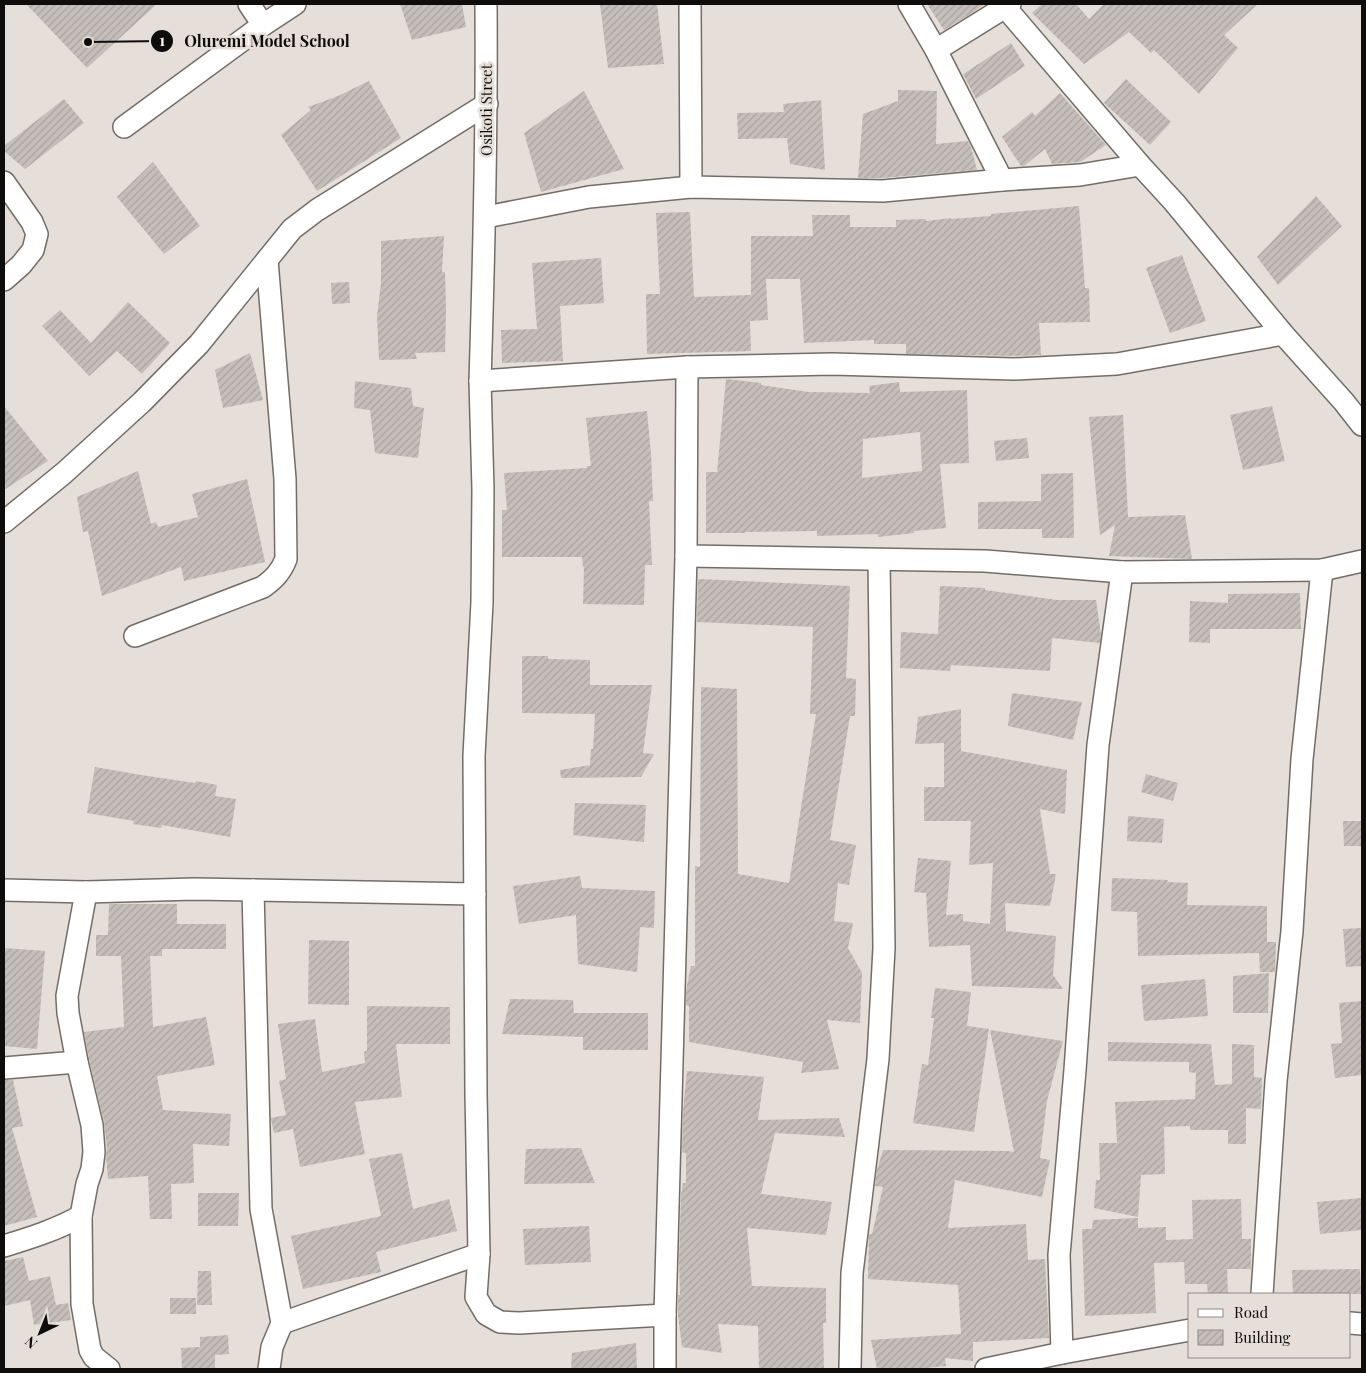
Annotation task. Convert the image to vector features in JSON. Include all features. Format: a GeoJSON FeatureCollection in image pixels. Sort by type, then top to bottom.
{"type":"FeatureCollection","features":[{"type":"Feature","properties":{"kind":"street"},"geometry":{"type":"LineString","coordinates":[[250,4],[262,25]]}},
{"type":"Feature","properties":{"kind":"street"},"geometry":{"type":"LineString","coordinates":[[124,127],[262,25],[295,4]]}},
{"type":"Feature","properties":{"kind":"street","name":"Osikoti Street"},"geometry":{"type":"LineString","coordinates":[[486,4],[486,217],[480,381],[483,490],[482,592],[474,756],[479,1254],[476,1297],[486,1314],[500,1322],[519,1323],[665,1315]]}},
{"type":"Feature","properties":{"kind":"street"},"geometry":{"type":"LineString","coordinates":[[690,4],[691,187]]}},
{"type":"Feature","properties":{"kind":"street"},"geometry":{"type":"LineString","coordinates":[[909,4],[936,50],[1002,180]]}},
{"type":"Feature","properties":{"kind":"street"},"geometry":{"type":"LineString","coordinates":[[936,50],[1008,6],[1034,42],[1174,202],[1283,334],[1362,425]]}},
{"type":"Feature","properties":{"kind":"street"},"geometry":{"type":"LineString","coordinates":[[4,522],[64,473],[149,395],[199,344],[292,229],[317,210],[487,104]]}},
{"type":"Feature","properties":{"kind":"street"},"geometry":{"type":"LineString","coordinates":[[486,217],[589,197],[691,187],[883,191],[1002,180],[1080,176],[1140,165]]}},
{"type":"Feature","properties":{"kind":"street"},"geometry":{"type":"LineString","coordinates":[[4,182],[32,222],[37,234],[33,250],[21,265],[4,280]]}},
{"type":"Feature","properties":{"kind":"street"},"geometry":{"type":"LineString","coordinates":[[135,636],[263,587],[275,579],[283,569],[286,559],[286,479],[267,260]]}},
{"type":"Feature","properties":{"kind":"street"},"geometry":{"type":"LineString","coordinates":[[480,381],[687,367],[832,364],[1014,369],[1117,364],[1283,334]]}},
{"type":"Feature","properties":{"kind":"street"},"geometry":{"type":"LineString","coordinates":[[665,1369],[686,556],[687,367]]}},
{"type":"Feature","properties":{"kind":"street"},"geometry":{"type":"LineString","coordinates":[[686,556],[985,561],[1122,572],[1322,570],[1362,561]]}},
{"type":"Feature","properties":{"kind":"street"},"geometry":{"type":"LineString","coordinates":[[850,1369],[852,1273],[878,1059],[884,948],[879,560]]}},
{"type":"Feature","properties":{"kind":"street"},"geometry":{"type":"LineString","coordinates":[[1262,1293],[1276,1081],[1292,931],[1302,759],[1322,570]]}},
{"type":"Feature","properties":{"kind":"street"},"geometry":{"type":"LineString","coordinates":[[1062,1353],[1059,1255],[1076,1060],[1098,745],[1122,572]]}},
{"type":"Feature","properties":{"kind":"street"},"geometry":{"type":"LineString","coordinates":[[4,890],[86,892],[253,890],[475,894]]}},
{"type":"Feature","properties":{"kind":"street"},"geometry":{"type":"LineString","coordinates":[[253,890],[261,1209],[282,1323],[272,1347],[268,1369]]}},
{"type":"Feature","properties":{"kind":"street"},"geometry":{"type":"LineString","coordinates":[[86,892],[67,996],[68,1013],[77,1062],[92,1125],[94,1152],[92,1169],[80,1216],[82,1304],[90,1350],[100,1365]]}},
{"type":"Feature","properties":{"kind":"street"},"geometry":{"type":"LineString","coordinates":[[4,1068],[77,1062]]}},
{"type":"Feature","properties":{"kind":"street"},"geometry":{"type":"LineString","coordinates":[[4,1246],[48,1232],[80,1216]]}},
{"type":"Feature","properties":{"kind":"street"},"geometry":{"type":"LineString","coordinates":[[282,1323],[479,1254]]}},
{"type":"Feature","properties":{"kind":"street"},"geometry":{"type":"LineString","coordinates":[[986,1369],[1188,1330]]}},
{"type":"Feature","properties":{"kind":"building"},"geometry":{"type":"Polygon","coordinates":[[[26,4],[157,4],[87,68],[26,4]]]}},
{"type":"Feature","properties":{"kind":"building"},"geometry":{"type":"Polygon","coordinates":[[[400,4],[462,4],[466,27],[412,40],[400,4]]]}},
{"type":"Feature","properties":{"kind":"building"},"geometry":{"type":"Polygon","coordinates":[[[600,4],[657,4],[664,64],[608,68],[600,4]]]}},
{"type":"Feature","properties":{"kind":"building"},"geometry":{"type":"Polygon","coordinates":[[[927,4],[984,4],[944,30],[927,4]]]}},
{"type":"Feature","properties":{"kind":"building"},"geometry":{"type":"Polygon","coordinates":[[[1042,4],[1076,4],[1089,19],[1104,4],[1258,4],[1224,35],[1238,48],[1199,94],[1154,50],[1151,53],[1129,32],[1084,64],[1032,13],[1042,4]]]}},
{"type":"Feature","properties":{"kind":"building"},"geometry":{"type":"Polygon","coordinates":[[[1011,43],[1025,66],[976,99],[963,74],[1011,43]]]}},
{"type":"Feature","properties":{"kind":"building"},"geometry":{"type":"Polygon","coordinates":[[[1126,79],[1171,122],[1150,145],[1104,103],[1126,79]]]}},
{"type":"Feature","properties":{"kind":"building"},"geometry":{"type":"Polygon","coordinates":[[[369,81],[401,138],[317,191],[281,135],[311,110],[308,107],[338,96],[369,81]]]}},
{"type":"Feature","properties":{"kind":"building"},"geometry":{"type":"Polygon","coordinates":[[[898,90],[937,91],[936,144],[968,141],[977,170],[883,178],[858,178],[863,114],[898,101],[898,90]]]}},
{"type":"Feature","properties":{"kind":"building"},"geometry":{"type":"Polygon","coordinates":[[[584,91],[624,169],[541,192],[524,133],[584,91]]]}},
{"type":"Feature","properties":{"kind":"building"},"geometry":{"type":"Polygon","coordinates":[[[1060,93],[1106,145],[1080,162],[1052,164],[1045,149],[1024,166],[1021,166],[1002,137],[1032,112],[1035,116],[1060,93]]]}},
{"type":"Feature","properties":{"kind":"building"},"geometry":{"type":"Polygon","coordinates":[[[64,99],[84,123],[25,169],[4,151],[4,146],[64,99]]]}},
{"type":"Feature","properties":{"kind":"building"},"geometry":{"type":"Polygon","coordinates":[[[821,100],[825,170],[790,164],[787,138],[738,139],[737,113],[784,112],[783,104],[821,100]]]}},
{"type":"Feature","properties":{"kind":"building"},"geometry":{"type":"Polygon","coordinates":[[[153,162],[200,226],[164,254],[117,197],[153,162]]]}},
{"type":"Feature","properties":{"kind":"building"},"geometry":{"type":"Polygon","coordinates":[[[1316,196],[1342,226],[1278,285],[1257,257],[1316,196]]]}},
{"type":"Feature","properties":{"kind":"building"},"geometry":{"type":"Polygon","coordinates":[[[1079,206],[1085,288],[1089,288],[1090,322],[1039,323],[1041,355],[906,354],[906,344],[874,344],[874,340],[804,343],[800,279],[766,279],[768,320],[750,321],[751,351],[647,354],[646,294],[660,294],[656,213],[690,212],[694,297],[751,295],[751,236],[813,236],[812,215],[850,215],[850,227],[896,227],[896,220],[926,219],[926,221],[1079,206]]]}},
{"type":"Feature","properties":{"kind":"building"},"geometry":{"type":"Polygon","coordinates":[[[444,236],[442,272],[445,272],[445,352],[415,353],[417,359],[379,360],[377,316],[381,283],[381,241],[444,236]]]}},
{"type":"Feature","properties":{"kind":"building"},"geometry":{"type":"Polygon","coordinates":[[[1182,255],[1206,321],[1170,333],[1146,268],[1182,255]]]}},
{"type":"Feature","properties":{"kind":"building"},"geometry":{"type":"Polygon","coordinates":[[[601,258],[604,303],[560,306],[563,361],[502,363],[501,330],[537,329],[532,263],[601,258]]]}},
{"type":"Feature","properties":{"kind":"building"},"geometry":{"type":"Polygon","coordinates":[[[349,282],[350,303],[332,304],[331,283],[349,282]]]}},
{"type":"Feature","properties":{"kind":"building"},"geometry":{"type":"Polygon","coordinates":[[[128,302],[170,343],[142,374],[117,351],[89,376],[42,326],[60,310],[91,343],[128,302]]]}},
{"type":"Feature","properties":{"kind":"building"},"geometry":{"type":"Polygon","coordinates":[[[250,353],[263,400],[223,408],[215,370],[250,353]]]}},
{"type":"Feature","properties":{"kind":"building"},"geometry":{"type":"Polygon","coordinates":[[[726,379],[809,392],[870,393],[869,386],[899,382],[900,392],[967,390],[969,463],[940,464],[946,528],[878,537],[878,534],[817,536],[817,531],[706,533],[706,472],[717,472],[726,379]],[[920,432],[863,439],[862,478],[922,471],[920,432]]]}},
{"type":"Feature","properties":{"kind":"building"},"geometry":{"type":"Polygon","coordinates":[[[355,381],[411,388],[413,406],[424,408],[418,458],[375,453],[370,410],[354,408],[355,381]]]}},
{"type":"Feature","properties":{"kind":"building"},"geometry":{"type":"Polygon","coordinates":[[[4,406],[48,461],[4,490],[4,406]]]}},
{"type":"Feature","properties":{"kind":"building"},"geometry":{"type":"Polygon","coordinates":[[[1272,406],[1285,461],[1243,470],[1230,415],[1272,406]]]}},
{"type":"Feature","properties":{"kind":"building"},"geometry":{"type":"Polygon","coordinates":[[[647,411],[653,501],[649,501],[652,565],[645,565],[644,605],[583,604],[584,567],[582,557],[502,557],[502,510],[507,510],[504,473],[587,468],[587,466],[591,466],[586,418],[647,411]]]}},
{"type":"Feature","properties":{"kind":"building"},"geometry":{"type":"Polygon","coordinates":[[[1123,415],[1128,517],[1185,515],[1192,559],[1109,556],[1115,525],[1100,535],[1089,417],[1123,415]]]}},
{"type":"Feature","properties":{"kind":"building"},"geometry":{"type":"Polygon","coordinates":[[[1027,438],[1029,458],[996,461],[994,441],[1027,438]]]}},
{"type":"Feature","properties":{"kind":"building"},"geometry":{"type":"Polygon","coordinates":[[[138,471],[151,524],[156,522],[158,527],[198,517],[192,494],[247,479],[265,562],[184,581],[181,567],[102,596],[88,531],[83,532],[77,497],[138,471]]]}},
{"type":"Feature","properties":{"kind":"building"},"geometry":{"type":"Polygon","coordinates":[[[1073,473],[1074,538],[1042,538],[1042,529],[978,529],[978,502],[1041,501],[1041,474],[1073,473]]]}},
{"type":"Feature","properties":{"kind":"building"},"geometry":{"type":"Polygon","coordinates":[[[698,579],[850,586],[846,678],[856,679],[855,716],[850,716],[830,840],[856,845],[849,885],[838,883],[834,921],[853,923],[848,948],[862,973],[860,1023],[827,1020],[839,1069],[801,1073],[803,1062],[689,1042],[689,1006],[686,1005],[686,990],[691,966],[695,966],[695,866],[700,867],[701,687],[737,689],[738,874],[789,883],[816,714],[810,714],[813,627],[697,622],[698,579]]]}},
{"type":"Feature","properties":{"kind":"building"},"geometry":{"type":"Polygon","coordinates":[[[940,586],[985,588],[985,590],[1057,600],[1096,600],[1101,635],[1100,643],[1052,638],[1050,671],[951,665],[950,671],[900,668],[901,632],[938,634],[940,586]]]}},
{"type":"Feature","properties":{"kind":"building"},"geometry":{"type":"Polygon","coordinates":[[[1300,593],[1301,629],[1210,629],[1210,643],[1189,642],[1190,601],[1228,603],[1228,594],[1300,593]]]}},
{"type":"Feature","properties":{"kind":"building"},"geometry":{"type":"Polygon","coordinates":[[[522,656],[548,656],[548,659],[590,660],[590,685],[652,685],[643,753],[654,754],[641,777],[561,778],[560,770],[590,765],[595,714],[522,713],[522,656]]]}},
{"type":"Feature","properties":{"kind":"building"},"geometry":{"type":"Polygon","coordinates":[[[1012,693],[1082,702],[1073,740],[1008,726],[1012,693]]]}},
{"type":"Feature","properties":{"kind":"building"},"geometry":{"type":"Polygon","coordinates":[[[961,709],[961,751],[1067,770],[1065,814],[1040,809],[1050,874],[1056,874],[1050,906],[1005,903],[1006,931],[1056,936],[1053,975],[1063,989],[972,986],[970,945],[929,947],[926,893],[914,892],[918,858],[951,861],[946,915],[963,914],[963,921],[990,924],[993,863],[969,865],[971,821],[924,821],[924,787],[944,787],[944,743],[915,744],[918,717],[961,709]]]}},
{"type":"Feature","properties":{"kind":"building"},"geometry":{"type":"Polygon","coordinates":[[[95,767],[217,785],[215,796],[236,799],[230,837],[162,825],[161,828],[133,824],[134,821],[87,813],[95,767]]]}},
{"type":"Feature","properties":{"kind":"building"},"geometry":{"type":"Polygon","coordinates":[[[1146,774],[1178,783],[1173,801],[1141,792],[1146,774]]]}},
{"type":"Feature","properties":{"kind":"building"},"geometry":{"type":"Polygon","coordinates":[[[575,803],[646,805],[644,842],[573,835],[575,803]]]}},
{"type":"Feature","properties":{"kind":"building"},"geometry":{"type":"Polygon","coordinates":[[[1128,816],[1164,819],[1162,843],[1127,841],[1128,816]]]}},
{"type":"Feature","properties":{"kind":"building"},"geometry":{"type":"Polygon","coordinates":[[[1343,821],[1362,821],[1362,846],[1344,846],[1343,821]]]}},
{"type":"Feature","properties":{"kind":"building"},"geometry":{"type":"Polygon","coordinates":[[[580,876],[582,888],[655,891],[654,928],[640,927],[637,972],[578,964],[576,915],[519,924],[513,886],[580,876]]]}},
{"type":"Feature","properties":{"kind":"building"},"geometry":{"type":"Polygon","coordinates":[[[1112,878],[1168,880],[1167,882],[1188,883],[1187,905],[1267,906],[1267,942],[1276,942],[1275,972],[1260,972],[1259,953],[1138,956],[1137,912],[1111,911],[1112,878]]]}},
{"type":"Feature","properties":{"kind":"building"},"geometry":{"type":"Polygon","coordinates":[[[109,904],[177,904],[177,924],[226,924],[226,949],[162,949],[162,956],[150,956],[153,1027],[206,1017],[215,1065],[157,1076],[163,1110],[231,1114],[229,1146],[193,1144],[194,1183],[171,1184],[172,1219],[150,1219],[148,1176],[108,1179],[104,1122],[84,1032],[124,1027],[121,956],[96,956],[96,935],[108,935],[109,904]]]}},
{"type":"Feature","properties":{"kind":"building"},"geometry":{"type":"Polygon","coordinates":[[[1362,928],[1362,966],[1346,967],[1343,929],[1362,928]]]}},
{"type":"Feature","properties":{"kind":"building"},"geometry":{"type":"Polygon","coordinates":[[[309,940],[349,941],[349,1005],[308,1004],[309,940]]]}},
{"type":"Feature","properties":{"kind":"building"},"geometry":{"type":"Polygon","coordinates":[[[4,948],[45,951],[37,1049],[4,1046],[4,948]]]}},
{"type":"Feature","properties":{"kind":"building"},"geometry":{"type":"Polygon","coordinates":[[[1269,973],[1268,1013],[1233,1013],[1233,976],[1269,973]]]}},
{"type":"Feature","properties":{"kind":"building"},"geometry":{"type":"Polygon","coordinates":[[[1205,979],[1208,1016],[1144,1021],[1141,985],[1205,979]]]}},
{"type":"Feature","properties":{"kind":"building"},"geometry":{"type":"Polygon","coordinates":[[[935,988],[971,992],[967,1026],[989,1029],[974,1132],[913,1123],[922,1064],[928,1065],[934,1018],[931,1018],[935,988]]]}},
{"type":"Feature","properties":{"kind":"building"},"geometry":{"type":"Polygon","coordinates":[[[510,999],[573,1000],[574,1013],[648,1013],[648,1050],[583,1050],[583,1037],[502,1034],[510,999]]]}},
{"type":"Feature","properties":{"kind":"building"},"geometry":{"type":"Polygon","coordinates":[[[1362,1001],[1362,1075],[1335,1078],[1331,1044],[1342,1043],[1339,1003],[1362,1001]]]}},
{"type":"Feature","properties":{"kind":"building"},"geometry":{"type":"Polygon","coordinates":[[[367,1006],[450,1007],[450,1044],[396,1044],[402,1097],[355,1102],[365,1154],[300,1167],[293,1129],[274,1133],[271,1119],[286,1115],[279,1081],[286,1079],[278,1024],[315,1019],[322,1072],[365,1063],[364,1051],[367,1051],[367,1006]]]}},
{"type":"Feature","properties":{"kind":"building"},"geometry":{"type":"Polygon","coordinates":[[[990,1030],[1063,1041],[1047,1101],[1040,1158],[1050,1160],[1042,1197],[955,1180],[948,1228],[1026,1224],[1028,1260],[1045,1259],[1049,1338],[973,1342],[973,1361],[945,1358],[946,1366],[916,1369],[877,1369],[871,1340],[961,1334],[958,1285],[868,1279],[869,1234],[872,1234],[883,1187],[875,1186],[877,1170],[883,1150],[1014,1152],[990,1030]]]}},
{"type":"Feature","properties":{"kind":"building"},"geometry":{"type":"Polygon","coordinates":[[[1108,1042],[1211,1044],[1215,1085],[1232,1084],[1232,1044],[1254,1045],[1254,1077],[1262,1078],[1261,1109],[1246,1108],[1246,1144],[1228,1144],[1228,1130],[1190,1130],[1190,1126],[1164,1127],[1165,1174],[1141,1175],[1138,1217],[1094,1208],[1096,1180],[1100,1180],[1099,1143],[1117,1143],[1115,1102],[1195,1099],[1196,1073],[1189,1072],[1189,1062],[1108,1061],[1108,1042]]]}},
{"type":"Feature","properties":{"kind":"building"},"geometry":{"type":"Polygon","coordinates":[[[687,1071],[764,1077],[758,1120],[839,1118],[845,1137],[775,1133],[761,1194],[832,1202],[826,1235],[747,1228],[752,1286],[826,1288],[826,1323],[823,1323],[824,1369],[759,1369],[758,1326],[718,1324],[722,1353],[682,1347],[678,1315],[678,1295],[680,1295],[681,1196],[683,1183],[686,1183],[686,1153],[682,1152],[683,1111],[687,1071]]]}},
{"type":"Feature","properties":{"kind":"building"},"geometry":{"type":"Polygon","coordinates":[[[4,1080],[13,1080],[23,1126],[12,1128],[37,1217],[4,1226],[4,1080]]]}},
{"type":"Feature","properties":{"kind":"building"},"geometry":{"type":"Polygon","coordinates":[[[581,1148],[595,1183],[524,1184],[526,1149],[581,1148]]]}},
{"type":"Feature","properties":{"kind":"building"},"geometry":{"type":"Polygon","coordinates":[[[402,1153],[413,1209],[449,1199],[457,1231],[376,1252],[381,1272],[303,1289],[291,1236],[381,1216],[369,1159],[402,1153]]]}},
{"type":"Feature","properties":{"kind":"building"},"geometry":{"type":"Polygon","coordinates":[[[198,1193],[239,1193],[238,1226],[198,1226],[198,1193]]]}},
{"type":"Feature","properties":{"kind":"building"},"geometry":{"type":"Polygon","coordinates":[[[1362,1198],[1362,1230],[1320,1234],[1317,1202],[1362,1198]]]}},
{"type":"Feature","properties":{"kind":"building"},"geometry":{"type":"Polygon","coordinates":[[[1241,1199],[1242,1239],[1251,1239],[1251,1269],[1227,1269],[1228,1293],[1208,1293],[1207,1284],[1185,1284],[1184,1262],[1154,1263],[1156,1313],[1085,1316],[1082,1229],[1092,1229],[1093,1220],[1138,1218],[1138,1228],[1166,1227],[1166,1240],[1193,1239],[1192,1200],[1241,1199]]]}},
{"type":"Feature","properties":{"kind":"building"},"geometry":{"type":"Polygon","coordinates":[[[589,1226],[591,1262],[525,1265],[523,1229],[589,1226]]]}},
{"type":"Feature","properties":{"kind":"building"},"geometry":{"type":"Polygon","coordinates":[[[23,1257],[29,1281],[50,1276],[56,1305],[68,1303],[71,1320],[34,1325],[30,1300],[4,1306],[4,1261],[23,1257]]]}},
{"type":"Feature","properties":{"kind":"building"},"geometry":{"type":"Polygon","coordinates":[[[1360,1269],[1361,1294],[1293,1293],[1292,1270],[1360,1269]]]}},
{"type":"Feature","properties":{"kind":"building"},"geometry":{"type":"Polygon","coordinates":[[[198,1271],[211,1271],[212,1305],[197,1305],[198,1271]]]}},
{"type":"Feature","properties":{"kind":"building"},"geometry":{"type":"Polygon","coordinates":[[[170,1298],[196,1298],[196,1314],[170,1314],[170,1298]]]}},
{"type":"Feature","properties":{"kind":"building"},"geometry":{"type":"Polygon","coordinates":[[[228,1335],[229,1354],[215,1355],[215,1369],[182,1369],[181,1348],[200,1347],[200,1337],[228,1335]]]}},
{"type":"Feature","properties":{"kind":"building"},"geometry":{"type":"Polygon","coordinates":[[[636,1343],[637,1369],[571,1369],[572,1353],[636,1343]]]}},
{"type":"Feature","properties":{"kind":"place","name":"Oluremi Model School"},"geometry":{"type":"Point","coordinates":[88,42]}}]}
